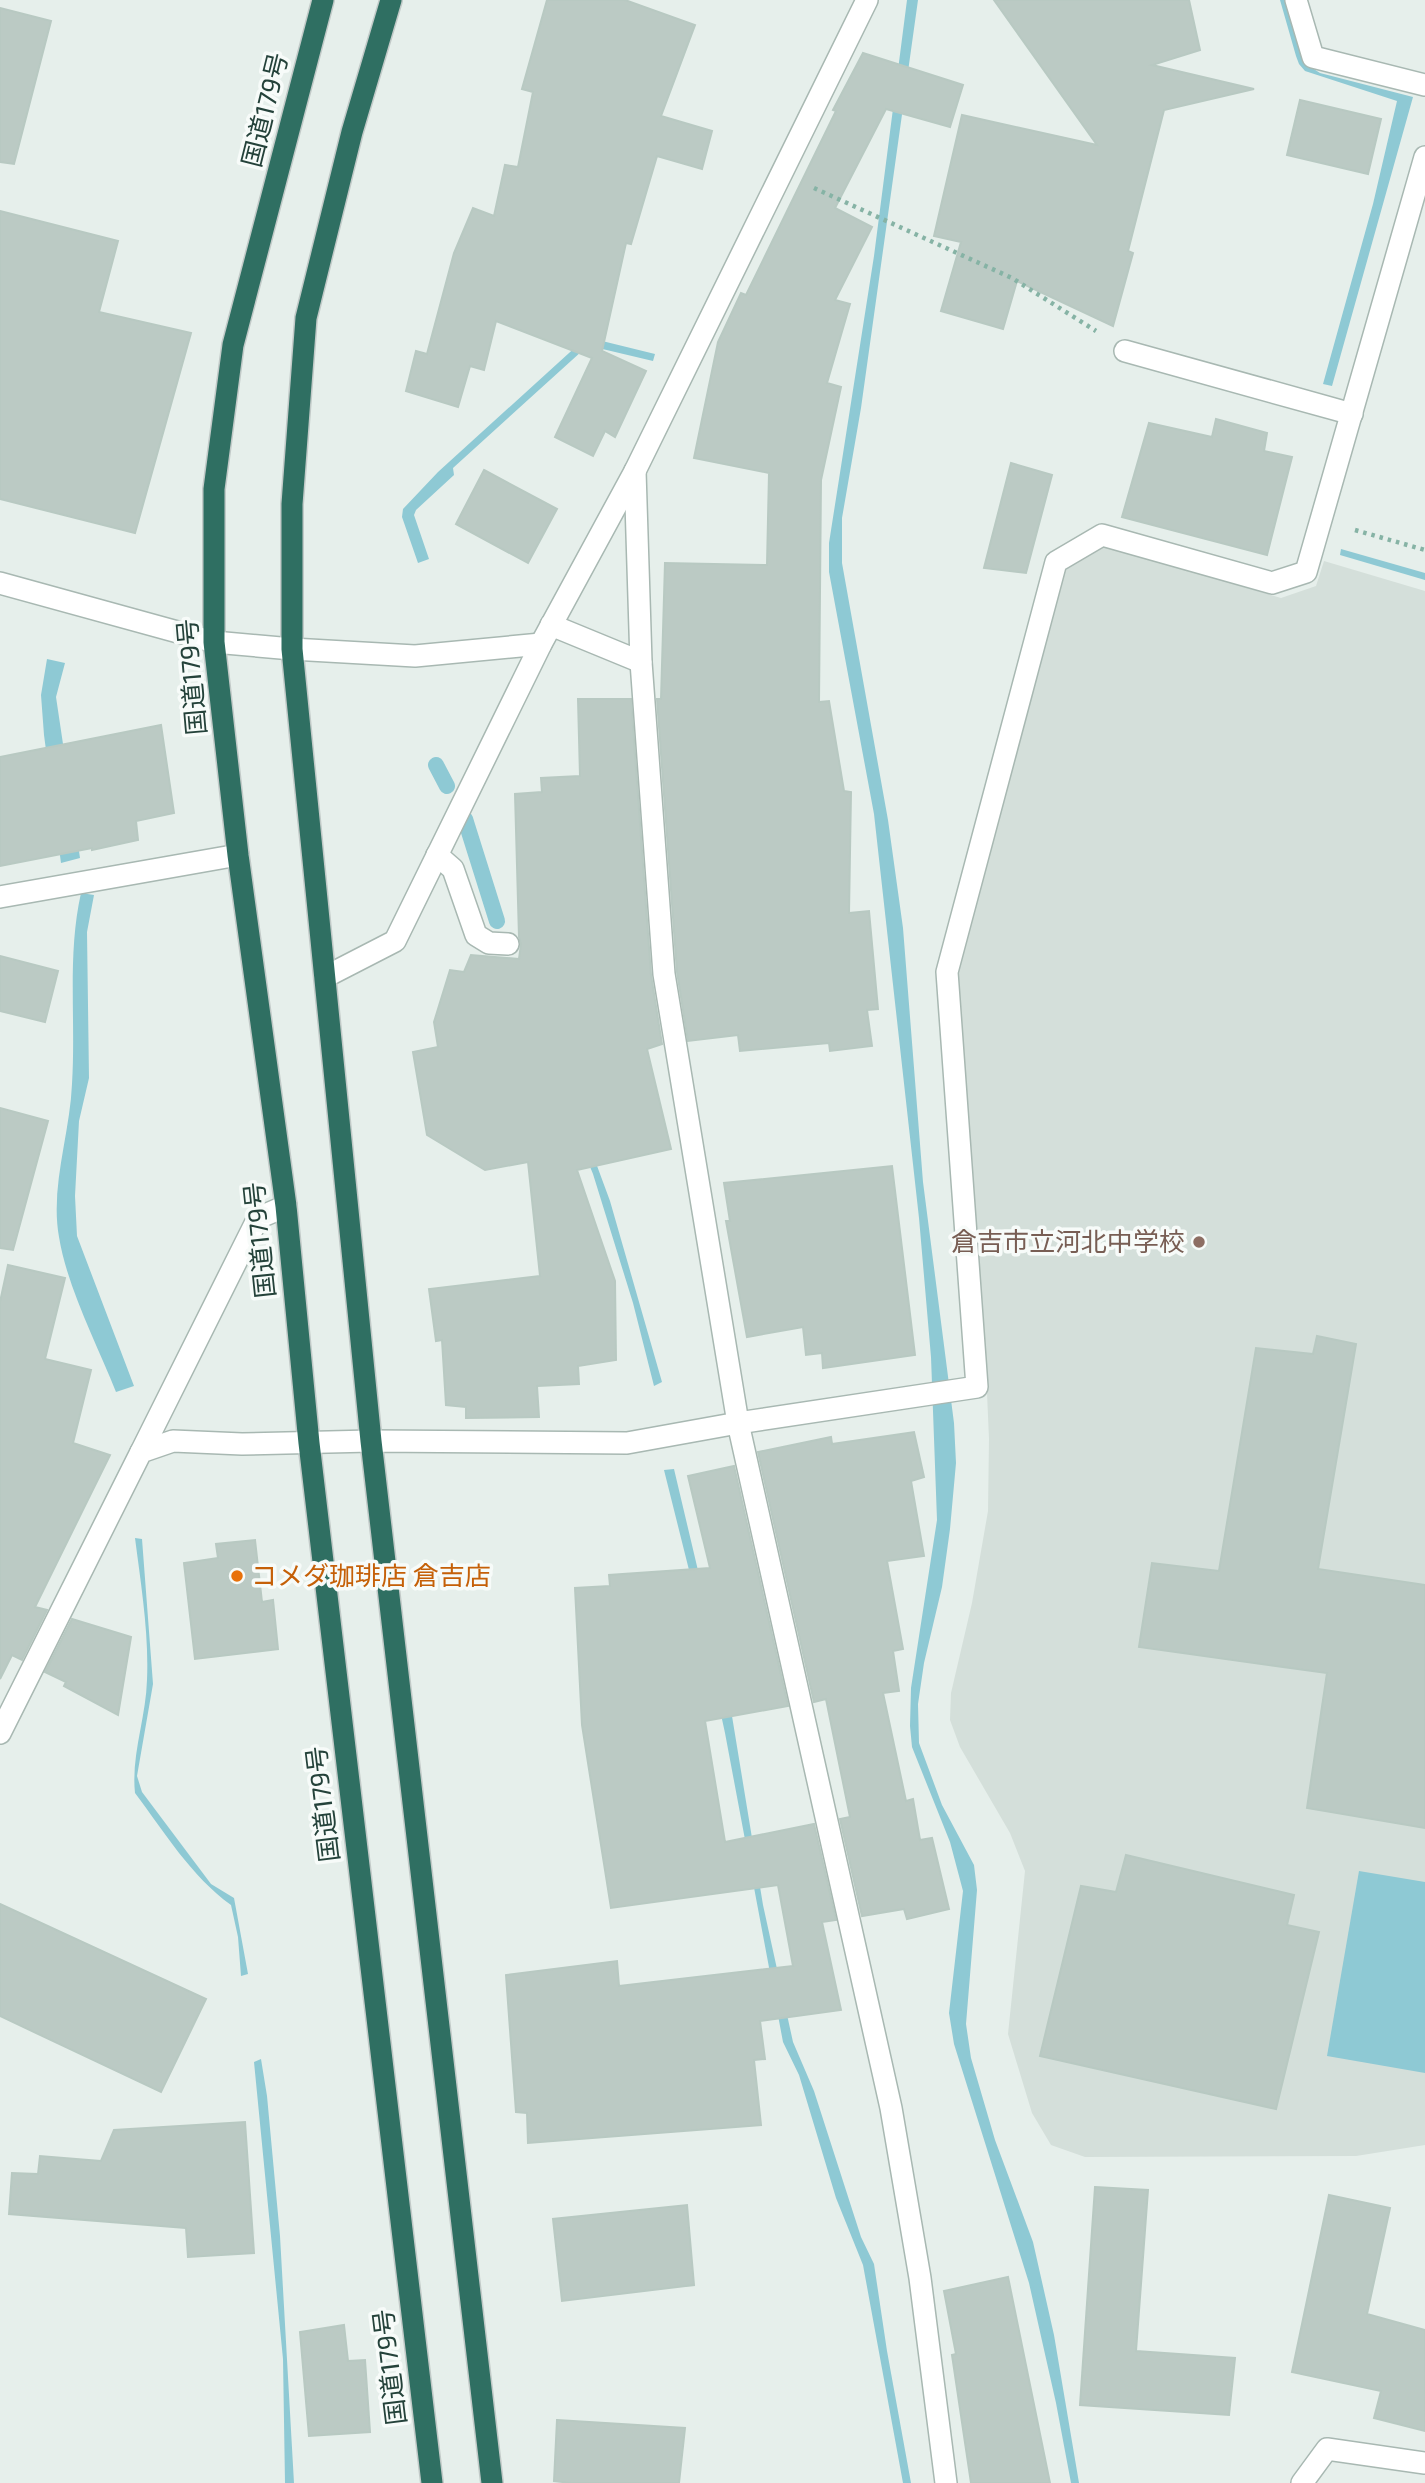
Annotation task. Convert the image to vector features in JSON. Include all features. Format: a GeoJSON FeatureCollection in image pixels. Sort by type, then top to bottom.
{"type":"FeatureCollection","features":[{"type":"Feature","properties":{"kind":"highway","name":"国道179号"},"geometry":{"type":"LineString","coordinates":[[323,0],[233,345],[214,489],[214,642],[238,855],[286,1206],[309,1443],[432,2483]]}},
{"type":"Feature","properties":{"kind":"highway"},"geometry":{"type":"LineString","coordinates":[[391,0],[352,132],[306,318],[292,503],[292,649],[371,1441],[492,2483]]}},
{"type":"Feature","properties":{"kind":"street"},"geometry":{"type":"LineString","coordinates":[[325,978],[395,941],[546,635],[635,471],[867,0]]}},
{"type":"Feature","properties":{"kind":"street"},"geometry":{"type":"LineString","coordinates":[[1296,0],[1313,57],[1425,85]]}},
{"type":"Feature","properties":{"kind":"street"},"geometry":{"type":"LineString","coordinates":[[141,1452],[173,1441],[242,1444],[371,1441],[627,1443],[738,1423],[977,1387],[947,972],[1056,562],[1102,535],[1272,583],[1306,572],[1425,157]]}},
{"type":"Feature","properties":{"kind":"street"},"geometry":{"type":"LineString","coordinates":[[1125,351],[1352,414]]}},
{"type":"Feature","properties":{"kind":"street"},"geometry":{"type":"LineString","coordinates":[[635,471],[641,662],[664,974],[738,1423],[891,2108],[920,2278],[946,2483]]}},
{"type":"Feature","properties":{"kind":"street"},"geometry":{"type":"LineString","coordinates":[[0,583],[214,642],[415,656],[546,635],[641,662]]}},
{"type":"Feature","properties":{"kind":"street"},"geometry":{"type":"LineString","coordinates":[[0,897],[238,855]]}},
{"type":"Feature","properties":{"kind":"street"},"geometry":{"type":"LineString","coordinates":[[436,855],[453,869],[475,935],[489,943],[508,944]]}},
{"type":"Feature","properties":{"kind":"street"},"geometry":{"type":"LineString","coordinates":[[0,1733],[258,1218],[286,1206]]}},
{"type":"Feature","properties":{"kind":"street"},"geometry":{"type":"LineString","coordinates":[[1302,2483],[1327,2449],[1425,2463]]}},
{"type":"Feature","properties":{"kind":"path"},"geometry":{"type":"LineString","coordinates":[[782,171],[877,218],[1012,278],[1125,351]]}},
{"type":"Feature","properties":{"kind":"path"},"geometry":{"type":"LineString","coordinates":[[1321,520],[1425,550]]}},
{"type":"Feature","properties":{"kind":"shaded area","name":"倉吉市立河北中学校"},"geometry":{"type":"Polygon","coordinates":[[[1105,546],[1281,598],[1316,586],[1324,561],[1425,591],[1425,2145],[1356,2156],[1085,2157],[1051,2145],[1032,2113],[1008,2034],[1025,1871],[1010,1833],[960,1747],[950,1720],[951,1693],[972,1603],[988,1511],[989,1439],[955,967],[1064,568],[1105,546]]]}},
{"type":"Feature","properties":{"kind":"water"},"geometry":{"type":"Polygon","coordinates":[[[907,0],[918,0],[861,408],[842,518],[842,563],[888,820],[903,928],[923,1182],[954,1423],[956,1463],[950,1529],[942,1587],[924,1663],[918,1704],[919,1743],[942,1805],[974,1865],[977,1890],[966,2024],[971,2058],[995,2140],[1033,2242],[1054,2335],[1079,2483],[1071,2483],[1029,2283],[954,2044],[949,2013],[963,1891],[950,1842],[912,1747],[911,1688],[937,1520],[931,1357],[919,1218],[874,814],[829,572],[829,543],[874,256],[907,0]]]}},
{"type":"Feature","properties":{"kind":"water"},"geometry":{"type":"Polygon","coordinates":[[[1280,0],[1286,0],[1309,66],[1320,73],[1413,97],[1332,386],[1323,384],[1373,204],[1397,101],[1305,71],[1296,56],[1280,0]]]}},
{"type":"Feature","properties":{"kind":"water"},"geometry":{"type":"Polygon","coordinates":[[[594,339],[655,354],[653,361],[594,347],[582,351],[453,468],[454,475],[416,510],[414,515],[429,559],[418,563],[402,517],[403,509],[438,472],[580,343],[594,339]]]}},
{"type":"Feature","properties":{"kind":"water"},"geometry":{"type":"Polygon","coordinates":[[[1341,549],[1425,573],[1425,580],[1340,555],[1341,549]]]}},
{"type":"Feature","properties":{"kind":"water"},"geometry":{"type":"Polygon","coordinates":[[[47,659],[65,663],[56,697],[80,858],[61,863],[41,695],[47,659]]]}},
{"type":"Feature","properties":{"kind":"water"},"geometry":{"type":"Polygon","coordinates":[[[81,893],[94,895],[87,932],[89,1078],[79,1121],[75,1196],[77,1236],[134,1386],[116,1392],[69,1276],[57,1218],[59,1180],[72,1084],[74,940],[81,893]]]}},
{"type":"Feature","properties":{"kind":"water"},"geometry":{"type":"Polygon","coordinates":[[[533,1027],[586,1136],[610,1201],[662,1382],[654,1386],[633,1303],[593,1174],[533,1027]]]}},
{"type":"Feature","properties":{"kind":"water"},"geometry":{"type":"Polygon","coordinates":[[[674,1469],[731,1710],[763,1905],[793,2042],[814,2091],[861,2237],[874,2264],[911,2483],[903,2483],[863,2265],[836,2198],[799,2075],[783,2042],[725,1733],[694,1590],[664,1470],[674,1469]]]}},
{"type":"Feature","properties":{"kind":"water"},"geometry":{"type":"Polygon","coordinates":[[[135,1538],[142,1539],[153,1684],[137,1776],[142,1792],[211,1884],[234,1898],[248,1974],[241,1976],[238,1937],[231,1905],[191,1867],[135,1793],[135,1765],[146,1694],[147,1645],[135,1538]]]}},
{"type":"Feature","properties":{"kind":"water"},"geometry":{"type":"Polygon","coordinates":[[[1359,1871],[1425,1882],[1425,2073],[1327,2056],[1359,1871]]]}},
{"type":"Feature","properties":{"kind":"water"},"geometry":{"type":"Polygon","coordinates":[[[261,2059],[280,2236],[294,2483],[285,2483],[283,2359],[254,2062],[261,2059]]]}},
{"type":"Feature","properties":{"kind":"building"},"geometry":{"type":"Polygon","coordinates":[[[547,0],[625,0],[695,25],[661,116],[712,131],[702,169],[657,156],[631,244],[626,243],[602,351],[646,371],[615,437],[605,431],[593,456],[555,437],[592,358],[496,321],[484,370],[470,366],[458,407],[406,391],[416,351],[427,354],[454,253],[473,208],[494,216],[505,165],[518,167],[533,92],[522,89],[547,0]]]}},
{"type":"Feature","properties":{"kind":"building"},"geometry":{"type":"Polygon","coordinates":[[[994,0],[1189,0],[1200,50],[1152,65],[1254,89],[1164,110],[1128,251],[1133,253],[1113,326],[1017,281],[1003,329],[941,311],[961,242],[934,236],[962,115],[1097,145],[994,0]]]}},
{"type":"Feature","properties":{"kind":"building"},"geometry":{"type":"Polygon","coordinates":[[[0,8],[51,21],[14,164],[0,162],[0,8]]]}},
{"type":"Feature","properties":{"kind":"building"},"geometry":{"type":"Polygon","coordinates":[[[863,53],[963,85],[950,127],[886,109],[835,208],[872,227],[835,300],[850,304],[827,383],[841,387],[821,480],[819,702],[829,701],[844,791],[851,792],[849,913],[869,911],[878,1009],[867,1010],[872,1046],[830,1051],[829,1043],[740,1051],[738,1035],[688,1041],[677,972],[657,699],[661,699],[665,563],[767,565],[769,473],[694,458],[718,342],[741,293],[746,295],[836,111],[833,110],[863,53]]]}},
{"type":"Feature","properties":{"kind":"building"},"geometry":{"type":"Polygon","coordinates":[[[1300,100],[1381,119],[1368,174],[1287,155],[1300,100]]]}},
{"type":"Feature","properties":{"kind":"building"},"geometry":{"type":"Polygon","coordinates":[[[0,211],[118,241],[99,312],[191,333],[135,533],[0,499],[0,211]]]}},
{"type":"Feature","properties":{"kind":"building"},"geometry":{"type":"Polygon","coordinates":[[[1216,419],[1267,433],[1264,451],[1292,457],[1267,555],[1122,517],[1149,423],[1212,437],[1216,419]]]}},
{"type":"Feature","properties":{"kind":"building"},"geometry":{"type":"Polygon","coordinates":[[[1011,463],[1052,475],[1026,573],[984,568],[1011,463]]]}},
{"type":"Feature","properties":{"kind":"building"},"geometry":{"type":"Polygon","coordinates":[[[484,470],[557,509],[528,563],[456,524],[484,470]]]}},
{"type":"Feature","properties":{"kind":"building"},"geometry":{"type":"Polygon","coordinates":[[[578,699],[631,699],[651,975],[662,1044],[647,1049],[671,1149],[577,1170],[615,1281],[616,1360],[578,1366],[579,1384],[537,1386],[539,1417],[466,1418],[466,1407],[446,1405],[442,1340],[436,1341],[429,1289],[540,1276],[528,1162],[485,1170],[427,1135],[413,1052],[438,1047],[434,1022],[450,970],[464,972],[471,955],[519,959],[521,944],[515,794],[542,792],[541,778],[580,776],[578,699]]]}},
{"type":"Feature","properties":{"kind":"building"},"geometry":{"type":"Polygon","coordinates":[[[161,725],[174,813],[136,821],[138,840],[0,866],[0,757],[161,725]]]}},
{"type":"Feature","properties":{"kind":"building"},"geometry":{"type":"Polygon","coordinates":[[[0,956],[58,971],[45,1022],[0,1011],[0,956]]]}},
{"type":"Feature","properties":{"kind":"building"},"geometry":{"type":"Polygon","coordinates":[[[0,1108],[48,1121],[13,1250],[0,1248],[0,1108]]]}},
{"type":"Feature","properties":{"kind":"building"},"geometry":{"type":"Polygon","coordinates":[[[892,1166],[915,1355],[823,1368],[822,1353],[806,1355],[803,1327],[747,1337],[726,1221],[730,1221],[724,1183],[892,1166]]]}},
{"type":"Feature","properties":{"kind":"building"},"geometry":{"type":"Polygon","coordinates":[[[8,1265],[65,1278],[45,1359],[91,1370],[73,1443],[110,1455],[35,1607],[47,1610],[22,1660],[12,1655],[0,1679],[0,1302],[8,1265]]]}},
{"type":"Feature","properties":{"kind":"building"},"geometry":{"type":"Polygon","coordinates":[[[1317,1336],[1356,1344],[1318,1569],[1425,1585],[1425,1828],[1307,1808],[1327,1673],[1139,1647],[1152,1563],[1219,1571],[1256,1348],[1313,1354],[1317,1336]]]}},
{"type":"Feature","properties":{"kind":"building"},"geometry":{"type":"Polygon","coordinates":[[[914,1432],[924,1477],[911,1481],[924,1556],[887,1561],[903,1649],[893,1651],[899,1691],[883,1693],[906,1801],[913,1799],[920,1840],[932,1838],[949,1909],[907,1919],[904,1909],[862,1916],[840,1819],[850,1817],[826,1699],[814,1702],[758,1452],[831,1437],[832,1444],[914,1432]]]}},
{"type":"Feature","properties":{"kind":"building"},"geometry":{"type":"Polygon","coordinates":[[[734,1466],[788,1706],[705,1721],[725,1842],[814,1824],[836,1920],[822,1922],[841,2010],[760,2021],[765,2059],[754,2060],[761,2125],[528,2143],[527,2113],[516,2112],[506,1975],[617,1961],[619,1986],[793,1966],[778,1885],[611,1908],[582,1725],[575,1588],[610,1586],[609,1575],[710,1568],[688,1476],[734,1466]]]}},
{"type":"Feature","properties":{"kind":"building"},"geometry":{"type":"Polygon","coordinates":[[[255,1540],[262,1602],[273,1600],[278,1649],[195,1659],[184,1563],[218,1558],[216,1544],[255,1540]]]}},
{"type":"Feature","properties":{"kind":"building"},"geometry":{"type":"Polygon","coordinates":[[[72,1619],[131,1637],[118,1715],[64,1686],[66,1682],[45,1672],[72,1619]]]}},
{"type":"Feature","properties":{"kind":"building"},"geometry":{"type":"Polygon","coordinates":[[[1126,1855],[1294,1895],[1287,1925],[1319,1932],[1276,2109],[1040,2056],[1081,1886],[1116,1892],[1126,1855]]]}},
{"type":"Feature","properties":{"kind":"building"},"geometry":{"type":"Polygon","coordinates":[[[0,1904],[206,1999],[161,2092],[0,2016],[0,1904]]]}},
{"type":"Feature","properties":{"kind":"building"},"geometry":{"type":"Polygon","coordinates":[[[245,2122],[254,2253],[188,2257],[186,2228],[9,2214],[12,2173],[38,2174],[40,2156],[101,2161],[114,2130],[245,2122]]]}},
{"type":"Feature","properties":{"kind":"building"},"geometry":{"type":"Polygon","coordinates":[[[1095,2187],[1148,2190],[1136,2351],[1235,2358],[1229,2415],[1080,2405],[1095,2187]]]}},
{"type":"Feature","properties":{"kind":"building"},"geometry":{"type":"Polygon","coordinates":[[[1329,2195],[1390,2208],[1367,2314],[1425,2330],[1425,2431],[1374,2418],[1381,2391],[1292,2372],[1329,2195]]]}},
{"type":"Feature","properties":{"kind":"building"},"geometry":{"type":"Polygon","coordinates":[[[687,2205],[694,2285],[562,2301],[553,2219],[687,2205]]]}},
{"type":"Feature","properties":{"kind":"building"},"geometry":{"type":"Polygon","coordinates":[[[1008,2277],[1050,2483],[971,2483],[952,2355],[956,2354],[944,2291],[1008,2277]]]}},
{"type":"Feature","properties":{"kind":"building"},"geometry":{"type":"Polygon","coordinates":[[[344,2325],[348,2361],[365,2360],[370,2432],[309,2436],[300,2332],[344,2325]]]}},
{"type":"Feature","properties":{"kind":"building"},"geometry":{"type":"Polygon","coordinates":[[[557,2420],[685,2428],[679,2483],[554,2481],[557,2420]]]}},
{"type":"Feature","properties":{"kind":"waterway"},"geometry":{"type":"LineString","coordinates":[[436,765],[447,786]]}},
{"type":"Feature","properties":{"kind":"waterway"},"geometry":{"type":"LineString","coordinates":[[465,819],[497,921]]}},
{"type":"Feature","properties":{"kind":"place","name":"倉吉市立河北中学校"},"geometry":{"type":"Point","coordinates":[1199,1242]}},
{"type":"Feature","properties":{"kind":"place","name":"コメダ珈琲店 倉吉店"},"geometry":{"type":"Point","coordinates":[237,1576]}}]}
